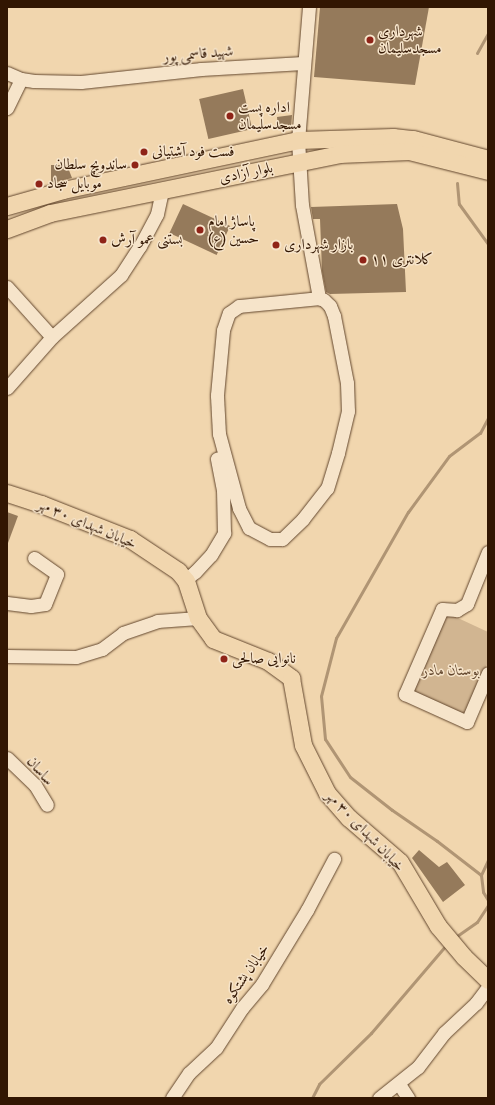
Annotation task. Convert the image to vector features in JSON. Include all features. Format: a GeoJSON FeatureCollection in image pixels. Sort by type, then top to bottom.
{"type":"FeatureCollection","features":[{"type":"Feature","properties":{"kind":"main road","name":"بلوار آزادی"},"geometry":{"type":"LineString","coordinates":[[8,205],[69,188],[298,140],[392,137],[488,171]]}},
{"type":"Feature","properties":{"kind":"main road","name":"بلوار آزادی"},"geometry":{"type":"LineString","coordinates":[[12,227],[50,213],[339,154],[411,145],[488,159]]}},
{"type":"Feature","properties":{"kind":"main road"},"geometry":{"type":"LineString","coordinates":[[8,205],[12,227]]}},
{"type":"Feature","properties":{"kind":"main road","name":"خیابان شهدای ۳۰ مهر"},"geometry":{"type":"LineString","coordinates":[[7,493],[41,504],[130,539],[178,571],[185,580],[198,618],[213,639],[268,660],[291,678],[303,745],[327,794],[349,818],[400,862],[438,926],[464,957],[488,980]]}},
{"type":"Feature","properties":{"kind":"street"},"geometry":{"type":"LineString","coordinates":[[309,7],[303,63],[298,140],[302,204],[319,298]]}},
{"type":"Feature","properties":{"kind":"street","name":"شهید قاسمی پور"},"geometry":{"type":"LineString","coordinates":[[7,73],[21,79],[56,83],[96,81],[201,69],[303,63]]}},
{"type":"Feature","properties":{"kind":"street"},"geometry":{"type":"LineString","coordinates":[[7,108],[21,79]]}},
{"type":"Feature","properties":{"kind":"street"},"geometry":{"type":"LineString","coordinates":[[7,388],[52,337],[121,274],[140,246],[157,214],[162,190]]}},
{"type":"Feature","properties":{"kind":"street"},"geometry":{"type":"LineString","coordinates":[[7,286],[52,337]]}},
{"type":"Feature","properties":{"kind":"street"},"geometry":{"type":"LineString","coordinates":[[212,407],[214,377],[225,318],[239,306],[319,298],[324,300],[330,306],[334,316],[347,383],[348,411],[338,453],[327,488],[303,519],[282,539],[270,539],[249,528],[239,508],[219,434],[217,415],[218,378],[225,318]]}},
{"type":"Feature","properties":{"kind":"street"},"geometry":{"type":"LineString","coordinates":[[185,580],[211,555],[224,533],[223,490],[212,423]]}},
{"type":"Feature","properties":{"kind":"street"},"geometry":{"type":"LineString","coordinates":[[488,552],[467,604],[457,610],[442,609],[405,694],[467,722],[488,673]]}},
{"type":"Feature","properties":{"kind":"street"},"geometry":{"type":"LineString","coordinates":[[7,603],[31,606],[45,604],[57,574],[34,558]]}},
{"type":"Feature","properties":{"kind":"street"},"geometry":{"type":"LineString","coordinates":[[7,656],[76,657],[102,648],[123,632],[157,621],[198,618]]}},
{"type":"Feature","properties":{"kind":"street","name":"ساسان"},"geometry":{"type":"LineString","coordinates":[[7,758],[35,785],[47,805]]}},
{"type":"Feature","properties":{"kind":"street","name":"خیابان پشتکوه"},"geometry":{"type":"LineString","coordinates":[[172,1098],[189,1073],[216,1048],[242,1008],[262,984],[307,910],[334,859]]}},
{"type":"Feature","properties":{"kind":"street"},"geometry":{"type":"LineString","coordinates":[[378,1098],[399,1084],[418,1067],[444,1033],[476,1004],[488,988]]}},
{"type":"Feature","properties":{"kind":"street"},"geometry":{"type":"LineString","coordinates":[[399,1084],[408,1098]]}},
{"type":"Feature","properties":{"kind":"green space","name":"بوستان مادر"},"geometry":{"type":"Polygon","coordinates":[[[445,612],[488,632],[488,662],[464,716],[409,691],[445,612]]]}},
{"type":"Feature","properties":{"kind":"building","name":"شهرداری مسجدسلیمان"},"geometry":{"type":"Polygon","coordinates":[[[320,7],[429,7],[415,85],[314,77],[320,7]]]}},
{"type":"Feature","properties":{"kind":"building"},"geometry":{"type":"Polygon","coordinates":[[[243,89],[252,129],[208,139],[199,99],[243,89]]]}},
{"type":"Feature","properties":{"kind":"building"},"geometry":{"type":"Polygon","coordinates":[[[292,115],[291,127],[278,129],[277,117],[292,115]]]}},
{"type":"Feature","properties":{"kind":"building"},"geometry":{"type":"Polygon","coordinates":[[[51,165],[67,165],[72,178],[51,183],[51,165]]]}},
{"type":"Feature","properties":{"kind":"building","name":"پاساژ امام حسین (ع)"},"geometry":{"type":"Polygon","coordinates":[[[183,204],[230,226],[217,255],[169,233],[183,204]]]}},
{"type":"Feature","properties":{"kind":"building","name":"کلانتری ۱۱"},"geometry":{"type":"Polygon","coordinates":[[[397,204],[403,229],[406,292],[330,294],[326,292],[322,271],[320,219],[313,219],[311,207],[397,204]]]}},
{"type":"Feature","properties":{"kind":"building"},"geometry":{"type":"Polygon","coordinates":[[[7,512],[18,516],[8,543],[7,542],[7,512]]]}},
{"type":"Feature","properties":{"kind":"building"},"geometry":{"type":"Polygon","coordinates":[[[419,850],[439,867],[447,862],[465,885],[443,902],[412,858],[419,850]]]}},
{"type":"Feature","properties":{"kind":"waterway"},"geometry":{"type":"LineString","coordinates":[[477,53],[488,33]]}},
{"type":"Feature","properties":{"kind":"waterway"},"geometry":{"type":"LineString","coordinates":[[457,183],[459,204],[488,244]]}},
{"type":"Feature","properties":{"kind":"waterway"},"geometry":{"type":"LineString","coordinates":[[481,875],[437,841],[392,810],[350,777],[325,739],[321,696],[336,638],[408,512],[449,456],[480,433],[488,418]]}},
{"type":"Feature","properties":{"kind":"waterway"},"geometry":{"type":"LineString","coordinates":[[488,860],[481,875],[483,892],[488,900]]}},
{"type":"Feature","properties":{"kind":"waterway"},"geometry":{"type":"LineString","coordinates":[[454,938],[477,922],[488,905]]}},
{"type":"Feature","properties":{"kind":"waterway"},"geometry":{"type":"LineString","coordinates":[[312,1098],[319,1084],[371,1033],[447,944]]}},
{"type":"Feature","properties":{"kind":"place","name":"شهرداری مسجدسلیمان"},"geometry":{"type":"Point","coordinates":[370,40]}},
{"type":"Feature","properties":{"kind":"place","name":"اداره پست مسجدسلیمان"},"geometry":{"type":"Point","coordinates":[230,116]}},
{"type":"Feature","properties":{"kind":"place","name":"فست فود آشتیانی"},"geometry":{"type":"Point","coordinates":[144,152]}},
{"type":"Feature","properties":{"kind":"place","name":"ساندویچ سلطان"},"geometry":{"type":"Point","coordinates":[135,165]}},
{"type":"Feature","properties":{"kind":"place","name":"موبایل سجاد"},"geometry":{"type":"Point","coordinates":[39,184]}},
{"type":"Feature","properties":{"kind":"place","name":"پاساژ امام حسین (ع)"},"geometry":{"type":"Point","coordinates":[200,230]}},
{"type":"Feature","properties":{"kind":"place","name":"بستنی عمو آرش"},"geometry":{"type":"Point","coordinates":[103,240]}},
{"type":"Feature","properties":{"kind":"place","name":"بازار شهرداری"},"geometry":{"type":"Point","coordinates":[276,245]}},
{"type":"Feature","properties":{"kind":"place","name":"کلانتری ۱۱"},"geometry":{"type":"Point","coordinates":[363,260]}},
{"type":"Feature","properties":{"kind":"place","name":"نانوایی صالحی"},"geometry":{"type":"Point","coordinates":[224,659]}}]}
